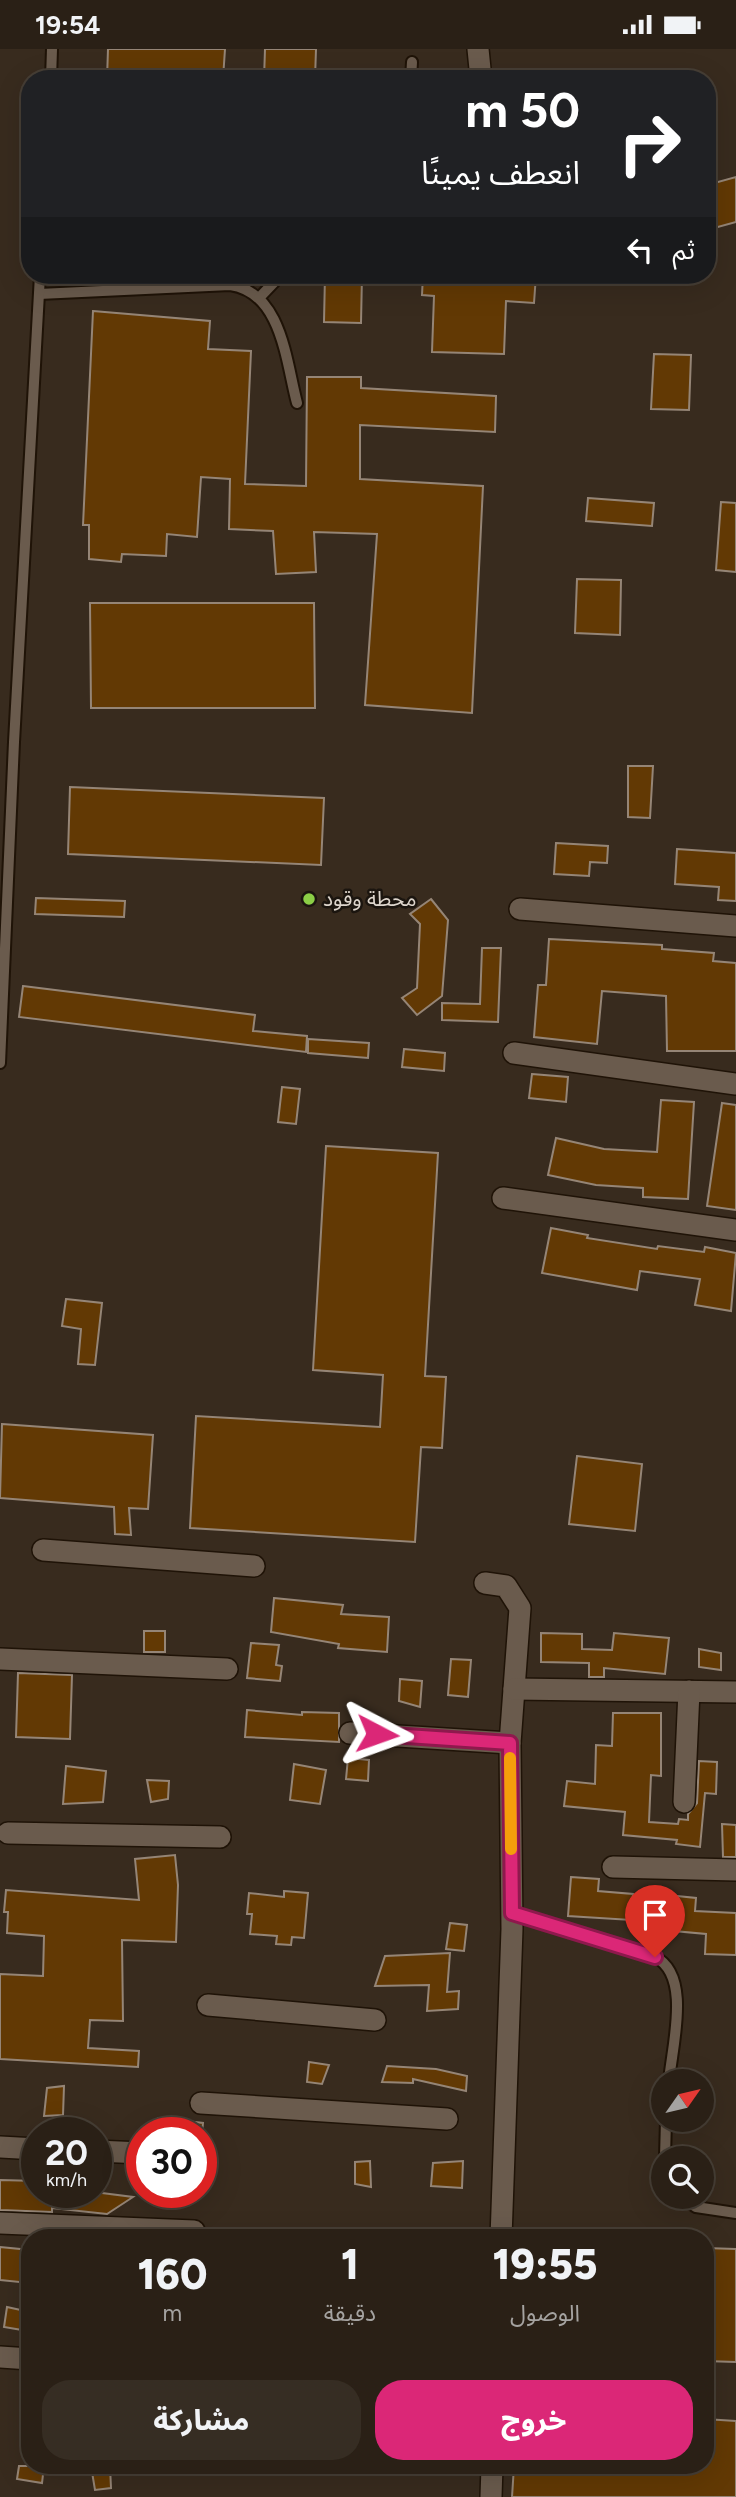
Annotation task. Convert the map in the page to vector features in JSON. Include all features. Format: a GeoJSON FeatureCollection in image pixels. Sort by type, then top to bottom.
{"type":"FeatureCollection","features":[{"type":"Feature","properties":{"kind":"street"},"geometry":{"type":"LineString","coordinates":[[478,49],[480,70]]}},
{"type":"Feature","properties":{"kind":"street"},"geometry":{"type":"LineString","coordinates":[[520,909],[736,926]]}},
{"type":"Feature","properties":{"kind":"street"},"geometry":{"type":"LineString","coordinates":[[514,1053],[736,1084]]}},
{"type":"Feature","properties":{"kind":"street"},"geometry":{"type":"LineString","coordinates":[[503,1198],[736,1230]]}},
{"type":"Feature","properties":{"kind":"street"},"geometry":{"type":"LineString","coordinates":[[43,1550],[254,1566]]}},
{"type":"Feature","properties":{"kind":"street"},"geometry":{"type":"LineString","coordinates":[[485,1583],[506,1587],[520,1608],[510,1743],[512,1913],[500,2229]]}},
{"type":"Feature","properties":{"kind":"street"},"geometry":{"type":"LineString","coordinates":[[0,1659],[227,1669]]}},
{"type":"Feature","properties":{"kind":"street"},"geometry":{"type":"LineString","coordinates":[[514,1689],[736,1692]]}},
{"type":"Feature","properties":{"kind":"street"},"geometry":{"type":"LineString","coordinates":[[684,1802],[689,1691]]}},
{"type":"Feature","properties":{"kind":"street"},"geometry":{"type":"LineString","coordinates":[[351,1733],[510,1743]]}},
{"type":"Feature","properties":{"kind":"street"},"geometry":{"type":"LineString","coordinates":[[8,1833],[220,1837]]}},
{"type":"Feature","properties":{"kind":"street"},"geometry":{"type":"LineString","coordinates":[[613,1867],[736,1870]]}},
{"type":"Feature","properties":{"kind":"street"},"geometry":{"type":"LineString","coordinates":[[208,2005],[375,2020]]}},
{"type":"Feature","properties":{"kind":"street"},"geometry":{"type":"LineString","coordinates":[[201,2103],[447,2119]]}},
{"type":"Feature","properties":{"kind":"street"},"geometry":{"type":"LineString","coordinates":[[0,2147],[21,2148]]}},
{"type":"Feature","properties":{"kind":"street"},"geometry":{"type":"LineString","coordinates":[[0,2223],[146,2229]]}},
{"type":"Feature","properties":{"kind":"street"},"geometry":{"type":"LineString","coordinates":[[0,2357],[21,2358]]}},
{"type":"Feature","properties":{"kind":"street"},"geometry":{"type":"LineString","coordinates":[[491,2497],[492,2474]]}},
{"type":"Feature","properties":{"kind":"lane"},"geometry":{"type":"LineString","coordinates":[[51,70],[52,49]]}},
{"type":"Feature","properties":{"kind":"lane"},"geometry":{"type":"LineString","coordinates":[[412,62],[412,70]]}},
{"type":"Feature","properties":{"kind":"lane"},"geometry":{"type":"LineString","coordinates":[[0,1063],[14,742],[40,284]]}},
{"type":"Feature","properties":{"kind":"lane"},"geometry":{"type":"LineString","coordinates":[[259,298],[272,284]]}},
{"type":"Feature","properties":{"kind":"lane"},"geometry":{"type":"LineString","coordinates":[[39,294],[230,285],[245,287],[259,298],[279,331],[297,403]]}},
{"type":"Feature","properties":{"kind":"lane"},"geometry":{"type":"LineString","coordinates":[[512,1913],[655,1957],[671,1968],[678,1989],[670,2069]]}},
{"type":"Feature","properties":{"kind":"lane"},"geometry":{"type":"LineString","coordinates":[[709,2209],[736,2213]]}},
{"type":"Feature","properties":{"kind":"building"},"geometry":{"type":"Polygon","coordinates":[[[108,49],[225,49],[224,70],[107,70],[108,49]]]}},
{"type":"Feature","properties":{"kind":"building"},"geometry":{"type":"Polygon","coordinates":[[[265,49],[316,49],[315,70],[264,70],[265,49]]]}},
{"type":"Feature","properties":{"kind":"building"},"geometry":{"type":"Polygon","coordinates":[[[736,177],[736,222],[716,228],[716,183],[736,177]]]}},
{"type":"Feature","properties":{"kind":"building"},"geometry":{"type":"Polygon","coordinates":[[[325,284],[362,284],[361,323],[324,322],[325,284]]]}},
{"type":"Feature","properties":{"kind":"building"},"geometry":{"type":"Polygon","coordinates":[[[423,284],[535,284],[534,303],[506,301],[504,354],[432,352],[434,296],[422,295],[423,284]]]}},
{"type":"Feature","properties":{"kind":"building"},"geometry":{"type":"Polygon","coordinates":[[[93,311],[210,321],[208,349],[251,351],[245,484],[306,486],[307,377],[361,377],[361,388],[496,396],[495,432],[360,425],[360,479],[483,486],[472,713],[365,705],[377,534],[314,532],[316,572],[276,574],[273,531],[229,529],[230,479],[201,477],[197,537],[167,534],[166,556],[122,554],[121,562],[89,559],[89,525],[83,525],[93,311]]]}},
{"type":"Feature","properties":{"kind":"building"},"geometry":{"type":"Polygon","coordinates":[[[654,354],[691,355],[689,410],[651,409],[654,354]]]}},
{"type":"Feature","properties":{"kind":"building"},"geometry":{"type":"Polygon","coordinates":[[[588,498],[654,503],[652,526],[586,521],[588,498]]]}},
{"type":"Feature","properties":{"kind":"building"},"geometry":{"type":"Polygon","coordinates":[[[721,502],[736,503],[736,572],[716,570],[721,502]]]}},
{"type":"Feature","properties":{"kind":"building"},"geometry":{"type":"Polygon","coordinates":[[[577,579],[621,580],[620,635],[575,633],[577,579]]]}},
{"type":"Feature","properties":{"kind":"building"},"geometry":{"type":"Polygon","coordinates":[[[90,603],[314,603],[315,708],[91,708],[90,603]]]}},
{"type":"Feature","properties":{"kind":"building"},"geometry":{"type":"Polygon","coordinates":[[[628,766],[653,766],[650,818],[628,817],[628,766]]]}},
{"type":"Feature","properties":{"kind":"building"},"geometry":{"type":"Polygon","coordinates":[[[70,787],[324,798],[321,865],[68,854],[70,787]]]}},
{"type":"Feature","properties":{"kind":"building"},"geometry":{"type":"Polygon","coordinates":[[[556,843],[608,846],[607,863],[590,862],[589,876],[554,874],[556,843]]]}},
{"type":"Feature","properties":{"kind":"building"},"geometry":{"type":"Polygon","coordinates":[[[677,849],[736,853],[736,901],[718,900],[719,887],[675,884],[677,849]]]}},
{"type":"Feature","properties":{"kind":"building"},"geometry":{"type":"Polygon","coordinates":[[[36,898],[125,901],[124,917],[35,914],[36,898]]]}},
{"type":"Feature","properties":{"kind":"building"},"geometry":{"type":"Polygon","coordinates":[[[431,899],[448,920],[442,996],[417,1015],[402,998],[417,988],[420,924],[410,914],[431,899]]]}},
{"type":"Feature","properties":{"kind":"building"},"geometry":{"type":"Polygon","coordinates":[[[549,939],[662,945],[662,949],[714,953],[713,961],[736,963],[736,1051],[667,1051],[666,996],[602,991],[597,1044],[534,1037],[538,985],[546,985],[549,939]]]}},
{"type":"Feature","properties":{"kind":"building"},"geometry":{"type":"Polygon","coordinates":[[[482,948],[501,948],[498,1022],[442,1020],[442,1003],[480,1004],[482,948]]]}},
{"type":"Feature","properties":{"kind":"building"},"geometry":{"type":"Polygon","coordinates":[[[23,986],[255,1015],[253,1031],[307,1036],[306,1052],[19,1017],[23,986]]]}},
{"type":"Feature","properties":{"kind":"building"},"geometry":{"type":"Polygon","coordinates":[[[308,1039],[369,1043],[368,1058],[308,1053],[308,1039]]]}},
{"type":"Feature","properties":{"kind":"building"},"geometry":{"type":"Polygon","coordinates":[[[404,1049],[445,1053],[444,1071],[402,1067],[404,1049]]]}},
{"type":"Feature","properties":{"kind":"building"},"geometry":{"type":"Polygon","coordinates":[[[532,1074],[568,1077],[566,1102],[529,1098],[532,1074]]]}},
{"type":"Feature","properties":{"kind":"building"},"geometry":{"type":"Polygon","coordinates":[[[282,1087],[300,1089],[296,1124],[278,1122],[282,1087]]]}},
{"type":"Feature","properties":{"kind":"building"},"geometry":{"type":"Polygon","coordinates":[[[661,1100],[694,1102],[688,1199],[643,1197],[643,1188],[596,1185],[548,1175],[556,1138],[604,1149],[657,1152],[661,1100]]]}},
{"type":"Feature","properties":{"kind":"building"},"geometry":{"type":"Polygon","coordinates":[[[722,1103],[736,1105],[736,1210],[707,1206],[722,1103]]]}},
{"type":"Feature","properties":{"kind":"building"},"geometry":{"type":"Polygon","coordinates":[[[326,1146],[438,1153],[425,1376],[446,1377],[442,1448],[421,1447],[415,1542],[190,1528],[196,1416],[380,1427],[383,1375],[313,1370],[326,1146]]]}},
{"type":"Feature","properties":{"kind":"building"},"geometry":{"type":"Polygon","coordinates":[[[551,1228],[588,1235],[587,1238],[657,1249],[658,1246],[704,1252],[705,1247],[736,1253],[731,1311],[695,1305],[700,1279],[640,1271],[637,1290],[542,1273],[551,1228]]]}},
{"type":"Feature","properties":{"kind":"building"},"geometry":{"type":"Polygon","coordinates":[[[66,1299],[102,1303],[95,1365],[78,1364],[81,1329],[62,1326],[66,1299]]]}},
{"type":"Feature","properties":{"kind":"building"},"geometry":{"type":"Polygon","coordinates":[[[2,1424],[153,1435],[148,1509],[129,1508],[131,1535],[115,1534],[114,1507],[0,1498],[2,1424]]]}},
{"type":"Feature","properties":{"kind":"building"},"geometry":{"type":"Polygon","coordinates":[[[577,1456],[642,1464],[635,1531],[569,1524],[577,1456]]]}},
{"type":"Feature","properties":{"kind":"building"},"geometry":{"type":"Polygon","coordinates":[[[274,1598],[343,1605],[341,1614],[389,1617],[387,1652],[338,1648],[339,1644],[271,1632],[274,1598]]]}},
{"type":"Feature","properties":{"kind":"building"},"geometry":{"type":"Polygon","coordinates":[[[144,1631],[165,1631],[165,1652],[144,1652],[144,1631]]]}},
{"type":"Feature","properties":{"kind":"building"},"geometry":{"type":"Polygon","coordinates":[[[541,1633],[582,1634],[582,1649],[612,1650],[614,1633],[669,1638],[665,1674],[604,1668],[604,1677],[589,1677],[589,1663],[541,1662],[541,1633]]]}},
{"type":"Feature","properties":{"kind":"building"},"geometry":{"type":"Polygon","coordinates":[[[251,1643],[279,1645],[276,1665],[282,1666],[280,1681],[247,1678],[251,1643]]]}},
{"type":"Feature","properties":{"kind":"building"},"geometry":{"type":"Polygon","coordinates":[[[699,1649],[721,1653],[721,1670],[699,1667],[699,1649]]]}},
{"type":"Feature","properties":{"kind":"building"},"geometry":{"type":"Polygon","coordinates":[[[451,1659],[471,1660],[468,1697],[448,1695],[451,1659]]]}},
{"type":"Feature","properties":{"kind":"building"},"geometry":{"type":"Polygon","coordinates":[[[18,1673],[72,1675],[70,1739],[16,1737],[18,1673]]]}},
{"type":"Feature","properties":{"kind":"building"},"geometry":{"type":"Polygon","coordinates":[[[400,1679],[422,1681],[420,1707],[399,1701],[400,1679]]]}},
{"type":"Feature","properties":{"kind":"building"},"geometry":{"type":"Polygon","coordinates":[[[247,1710],[302,1715],[302,1712],[339,1713],[339,1742],[245,1737],[247,1710]]]}},
{"type":"Feature","properties":{"kind":"building"},"geometry":{"type":"Polygon","coordinates":[[[613,1713],[661,1713],[661,1776],[651,1775],[649,1822],[678,1824],[679,1819],[688,1820],[688,1814],[697,1803],[699,1761],[717,1762],[716,1794],[705,1793],[700,1847],[676,1844],[677,1840],[623,1835],[625,1812],[564,1806],[567,1781],[595,1784],[596,1745],[612,1746],[613,1713]]]}},
{"type":"Feature","properties":{"kind":"building"},"geometry":{"type":"Polygon","coordinates":[[[348,1758],[369,1760],[368,1781],[346,1779],[348,1758]]]}},
{"type":"Feature","properties":{"kind":"building"},"geometry":{"type":"Polygon","coordinates":[[[294,1764],[326,1770],[320,1804],[290,1800],[294,1764]]]}},
{"type":"Feature","properties":{"kind":"building"},"geometry":{"type":"Polygon","coordinates":[[[66,1766],[106,1771],[103,1802],[63,1804],[66,1766]]]}},
{"type":"Feature","properties":{"kind":"building"},"geometry":{"type":"Polygon","coordinates":[[[147,1780],[169,1781],[168,1799],[151,1802],[147,1780]]]}},
{"type":"Feature","properties":{"kind":"building"},"geometry":{"type":"Polygon","coordinates":[[[722,1824],[736,1825],[736,1857],[723,1857],[722,1824]]]}},
{"type":"Feature","properties":{"kind":"building"},"geometry":{"type":"Polygon","coordinates":[[[175,1855],[178,1885],[176,1942],[122,1940],[123,2021],[90,2020],[88,2048],[139,2051],[138,2067],[0,2059],[0,1974],[43,1976],[44,1936],[7,1933],[8,1912],[4,1912],[6,1890],[139,1900],[135,1859],[175,1855]]]}},
{"type":"Feature","properties":{"kind":"building"},"geometry":{"type":"Polygon","coordinates":[[[571,1877],[599,1879],[598,1891],[633,1894],[631,1920],[568,1916],[571,1877]]]}},
{"type":"Feature","properties":{"kind":"building"},"geometry":{"type":"Polygon","coordinates":[[[284,1891],[308,1893],[304,1938],[292,1937],[291,1945],[276,1944],[277,1936],[250,1934],[252,1914],[247,1914],[249,1893],[284,1897],[284,1891]]]}},
{"type":"Feature","properties":{"kind":"building"},"geometry":{"type":"Polygon","coordinates":[[[677,1896],[696,1898],[695,1911],[736,1913],[736,1955],[705,1954],[706,1934],[674,1931],[677,1896]]]}},
{"type":"Feature","properties":{"kind":"building"},"geometry":{"type":"Polygon","coordinates":[[[450,1923],[467,1925],[464,1951],[446,1949],[450,1923]]]}},
{"type":"Feature","properties":{"kind":"building"},"geometry":{"type":"Polygon","coordinates":[[[450,1953],[447,1992],[459,1991],[458,2009],[427,2011],[429,1985],[375,1986],[385,1956],[450,1953]]]}},
{"type":"Feature","properties":{"kind":"building"},"geometry":{"type":"Polygon","coordinates":[[[309,2062],[329,2065],[322,2084],[307,2082],[309,2062]]]}},
{"type":"Feature","properties":{"kind":"building"},"geometry":{"type":"Polygon","coordinates":[[[387,2066],[436,2069],[467,2076],[466,2091],[413,2079],[413,2083],[382,2082],[387,2066]]]}},
{"type":"Feature","properties":{"kind":"building"},"geometry":{"type":"Polygon","coordinates":[[[64,2086],[63,2115],[44,2116],[47,2088],[64,2086]]]}},
{"type":"Feature","properties":{"kind":"building"},"geometry":{"type":"Polygon","coordinates":[[[370,2161],[371,2187],[355,2184],[355,2162],[370,2161]]]}},
{"type":"Feature","properties":{"kind":"building"},"geometry":{"type":"Polygon","coordinates":[[[463,2161],[462,2188],[431,2186],[433,2163],[463,2161]]]}},
{"type":"Feature","properties":{"kind":"building"},"geometry":{"type":"Polygon","coordinates":[[[0,2180],[21,2181],[21,2208],[52,2208],[52,2212],[0,2210],[0,2180]]]}},
{"type":"Feature","properties":{"kind":"building"},"geometry":{"type":"Polygon","coordinates":[[[112,2194],[126,2196],[126,2202],[107,2214],[52,2208],[112,2208],[112,2194]]]}},
{"type":"Feature","properties":{"kind":"building"},"geometry":{"type":"Polygon","coordinates":[[[0,2247],[21,2249],[21,2282],[0,2280],[0,2247]]]}},
{"type":"Feature","properties":{"kind":"building"},"geometry":{"type":"Polygon","coordinates":[[[714,2248],[736,2249],[736,2362],[714,2361],[714,2248]]]}},
{"type":"Feature","properties":{"kind":"building"},"geometry":{"type":"Polygon","coordinates":[[[7,2307],[21,2310],[21,2330],[4,2327],[7,2307]]]}},
{"type":"Feature","properties":{"kind":"building"},"geometry":{"type":"Polygon","coordinates":[[[714,2420],[736,2421],[736,2497],[512,2497],[513,2474],[714,2474],[714,2420]]]}},
{"type":"Feature","properties":{"kind":"building"},"geometry":{"type":"Polygon","coordinates":[[[19,2466],[21,2474],[43,2474],[42,2483],[17,2479],[19,2466]]]}},
{"type":"Feature","properties":{"kind":"building"},"geometry":{"type":"Polygon","coordinates":[[[92,2474],[110,2474],[111,2488],[95,2490],[92,2474]]]}},
{"type":"Feature","properties":{"kind":"slow traffic"},"geometry":{"type":"LineString","coordinates":[[510,1758],[511,1849]]}},
{"type":"Feature","properties":{"kind":"place","name":"محطة وقود"},"geometry":{"type":"Point","coordinates":[309,899]}},
{"type":"Feature","properties":{"kind":"route"},"geometry":{"type":"LineString","coordinates":[[377,1734],[510,1743],[512,1913],[655,1957]]}}]}
